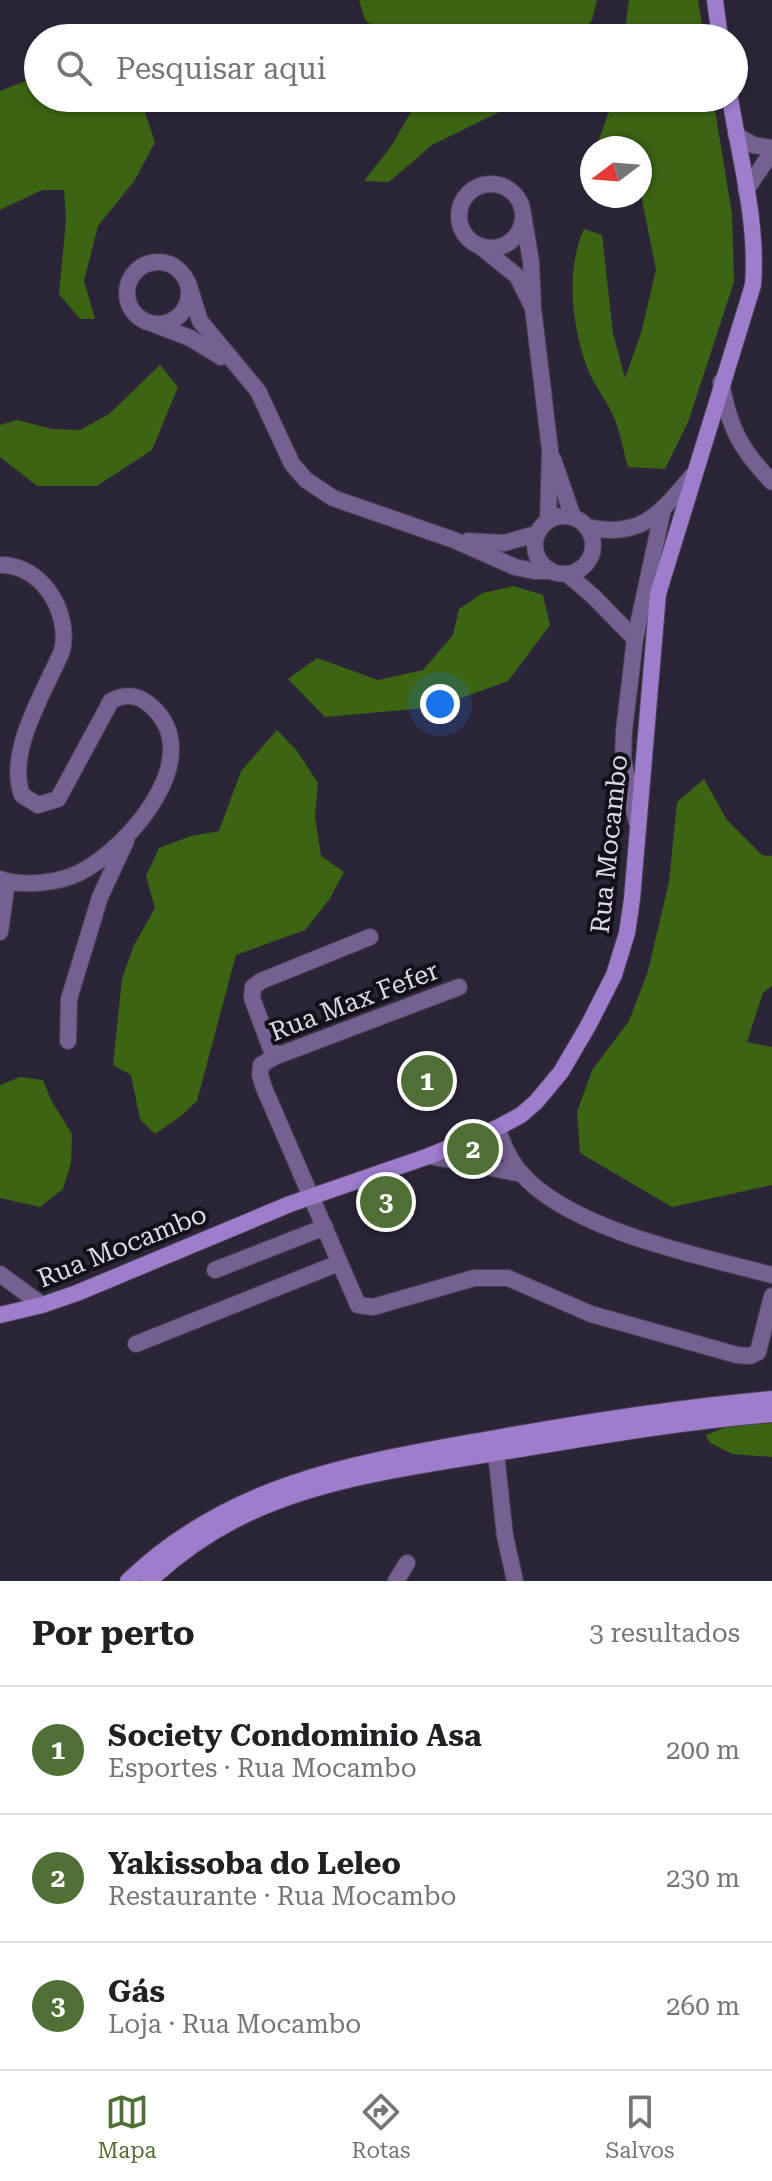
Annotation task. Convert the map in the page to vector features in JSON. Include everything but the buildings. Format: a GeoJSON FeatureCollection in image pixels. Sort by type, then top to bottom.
{"type":"FeatureCollection","features":[{"type":"Feature","properties":{"kind":"main road"},"geometry":{"type":"LineString","coordinates":[[715,0],[718,24]]}},
{"type":"Feature","properties":{"kind":"main road","name":"Rua Mocambo"},"geometry":{"type":"LineString","coordinates":[[0,1315],[42,1305],[311,1196],[429,1156],[497,1128],[536,1102],[561,1072],[614,975],[627,933],[658,594],[753,285],[746,149],[736,135],[732,112]]}},
{"type":"Feature","properties":{"kind":"main road"},"geometry":{"type":"LineString","coordinates":[[128,1581],[169,1546],[225,1511],[295,1481],[407,1454],[623,1416],[772,1399]]}},
{"type":"Feature","properties":{"kind":"main road"},"geometry":{"type":"LineString","coordinates":[[149,1581],[198,1543],[233,1521],[268,1505],[334,1484],[496,1453],[706,1419],[772,1414]]}},
{"type":"Feature","properties":{"kind":"street"},"geometry":{"type":"LineString","coordinates":[[746,149],[772,150]]}},
{"type":"Feature","properties":{"kind":"street"},"geometry":{"type":"LineString","coordinates":[[746,190],[772,150]]}},
{"type":"Feature","properties":{"kind":"street"},"geometry":{"type":"LineString","coordinates":[[533,308],[517,276],[464,233],[460,224],[462,203],[476,187],[497,184],[507,187],[515,194],[523,214],[531,262],[533,308],[550,450],[548,521]]}},
{"type":"Feature","properties":{"kind":"street"},"geometry":{"type":"LineString","coordinates":[[481,246],[491,248],[511,242],[518,234],[523,214]]}},
{"type":"Feature","properties":{"kind":"street"},"geometry":{"type":"LineString","coordinates":[[238,370],[198,342],[137,316],[127,299],[130,279],[135,271],[154,262],[165,262],[183,274],[200,321],[258,391],[292,464],[314,487],[333,498],[454,540],[515,567],[559,573],[583,568],[592,553],[591,535],[580,522],[550,450]]}},
{"type":"Feature","properties":{"kind":"street"},"geometry":{"type":"LineString","coordinates":[[155,325],[174,320],[182,314],[187,305],[188,283]]}},
{"type":"Feature","properties":{"kind":"street"},"geometry":{"type":"LineString","coordinates":[[721,382],[726,410],[736,436],[751,460],[772,482]]}},
{"type":"Feature","properties":{"kind":"street"},"geometry":{"type":"LineString","coordinates":[[635,639],[593,596],[538,560],[534,543],[536,534],[548,521],[565,516],[607,532],[625,531],[663,509],[692,476]]}},
{"type":"Feature","properties":{"kind":"street"},"geometry":{"type":"LineString","coordinates":[[637,824],[623,759],[635,639],[663,509]]}},
{"type":"Feature","properties":{"kind":"street"},"geometry":{"type":"LineString","coordinates":[[454,540],[504,543],[536,534]]}},
{"type":"Feature","properties":{"kind":"street"},"geometry":{"type":"LineString","coordinates":[[0,565],[15,566],[48,589],[64,621],[66,638],[27,728],[18,766],[22,795],[38,805],[58,799],[111,701],[124,696],[143,700],[158,713],[172,743],[160,794],[132,829],[109,851],[79,873],[40,882],[4,880],[0,932]]}},
{"type":"Feature","properties":{"kind":"street"},"geometry":{"type":"LineString","coordinates":[[68,1041],[69,999],[100,897],[132,829]]}},
{"type":"Feature","properties":{"kind":"street"},"geometry":{"type":"LineString","coordinates":[[370,937],[261,981],[253,987],[252,998],[270,1058],[260,1071],[264,1088],[358,1305],[373,1307],[474,1278],[508,1278],[591,1314],[737,1355],[755,1354],[761,1344],[772,1296]]}},
{"type":"Feature","properties":{"kind":"street","name":"Rua Max Fefer"},"geometry":{"type":"LineString","coordinates":[[270,1058],[459,987]]}},
{"type":"Feature","properties":{"kind":"street"},"geometry":{"type":"LineString","coordinates":[[497,1128],[512,1161],[522,1174],[552,1198],[607,1228],[772,1275]]}},
{"type":"Feature","properties":{"kind":"street"},"geometry":{"type":"LineString","coordinates":[[429,1156],[522,1174]]}},
{"type":"Feature","properties":{"kind":"street"},"geometry":{"type":"LineString","coordinates":[[215,1270],[325,1227]]}},
{"type":"Feature","properties":{"kind":"street"},"geometry":{"type":"LineString","coordinates":[[136,1344],[339,1263]]}},
{"type":"Feature","properties":{"kind":"street"},"geometry":{"type":"LineString","coordinates":[[0,1274],[42,1305]]}},
{"type":"Feature","properties":{"kind":"street"},"geometry":{"type":"LineString","coordinates":[[496,1453],[505,1536],[515,1581]]}},
{"type":"Feature","properties":{"kind":"street"},"geometry":{"type":"LineString","coordinates":[[396,1581],[407,1563]]}},
{"type":"Feature","properties":{"kind":"green space"},"geometry":{"type":"Polygon","coordinates":[[[359,0],[597,0],[589,24],[370,24],[365,20],[359,0]]]}},
{"type":"Feature","properties":{"kind":"green space"},"geometry":{"type":"Polygon","coordinates":[[[629,0],[698,0],[702,24],[626,24],[629,0]]]}},
{"type":"Feature","properties":{"kind":"green space"},"geometry":{"type":"Polygon","coordinates":[[[24,82],[24,112],[145,112],[155,142],[135,180],[98,226],[84,281],[95,319],[80,319],[59,294],[66,220],[64,190],[42,190],[0,210],[0,91],[24,82]]]}},
{"type":"Feature","properties":{"kind":"green space"},"geometry":{"type":"Polygon","coordinates":[[[411,112],[499,112],[432,145],[389,182],[364,181],[392,145],[411,112]]]}},
{"type":"Feature","properties":{"kind":"green space"},"geometry":{"type":"Polygon","coordinates":[[[609,112],[715,112],[732,214],[734,282],[688,422],[665,469],[628,467],[615,419],[593,381],[582,353],[573,299],[574,263],[584,229],[602,235],[613,333],[625,378],[641,333],[656,270],[644,208],[652,208],[652,136],[600,136],[609,112]]]}},
{"type":"Feature","properties":{"kind":"green space"},"geometry":{"type":"Polygon","coordinates":[[[160,365],[178,387],[152,450],[97,486],[37,486],[0,457],[0,425],[17,420],[52,429],[80,430],[109,414],[160,365]]]}},
{"type":"Feature","properties":{"kind":"green space"},"geometry":{"type":"Polygon","coordinates":[[[514,586],[543,595],[550,625],[508,681],[437,707],[325,717],[288,679],[317,658],[378,680],[423,670],[453,635],[459,609],[483,593],[514,586]]]}},
{"type":"Feature","properties":{"kind":"green space"},"geometry":{"type":"Polygon","coordinates":[[[277,730],[297,751],[318,783],[315,817],[321,856],[344,872],[329,900],[305,930],[236,955],[197,1101],[155,1134],[140,1119],[131,1075],[113,1065],[122,979],[134,945],[155,908],[146,876],[159,848],[191,836],[219,831],[241,771],[277,730]]]}},
{"type":"Feature","properties":{"kind":"green space"},"geometry":{"type":"Polygon","coordinates":[[[704,779],[727,820],[762,855],[772,856],[772,986],[763,993],[747,1042],[772,1047],[772,1185],[672,1207],[580,1153],[577,1112],[592,1070],[629,1021],[648,971],[669,882],[677,802],[704,779]]]}},
{"type":"Feature","properties":{"kind":"green space"},"geometry":{"type":"Polygon","coordinates":[[[444,1063],[453,1083],[410,1099],[402,1079],[444,1063]]]}},
{"type":"Feature","properties":{"kind":"green space"},"geometry":{"type":"Polygon","coordinates":[[[20,1077],[43,1080],[51,1100],[72,1134],[71,1163],[63,1189],[40,1207],[0,1198],[0,1085],[20,1077]]]}},
{"type":"Feature","properties":{"kind":"green space"},"geometry":{"type":"Polygon","coordinates":[[[772,1423],[772,1457],[732,1454],[709,1442],[706,1435],[731,1425],[772,1423]]]}},
{"type":"Feature","properties":{"kind":"place","name":"Society Condominio Asa"},"geometry":{"type":"Point","coordinates":[427,1081]}},
{"type":"Feature","properties":{"kind":"place","name":"Yakissoba do Leleo"},"geometry":{"type":"Point","coordinates":[473,1149]}},
{"type":"Feature","properties":{"kind":"place","name":"Gás"},"geometry":{"type":"Point","coordinates":[386,1202]}}]}
